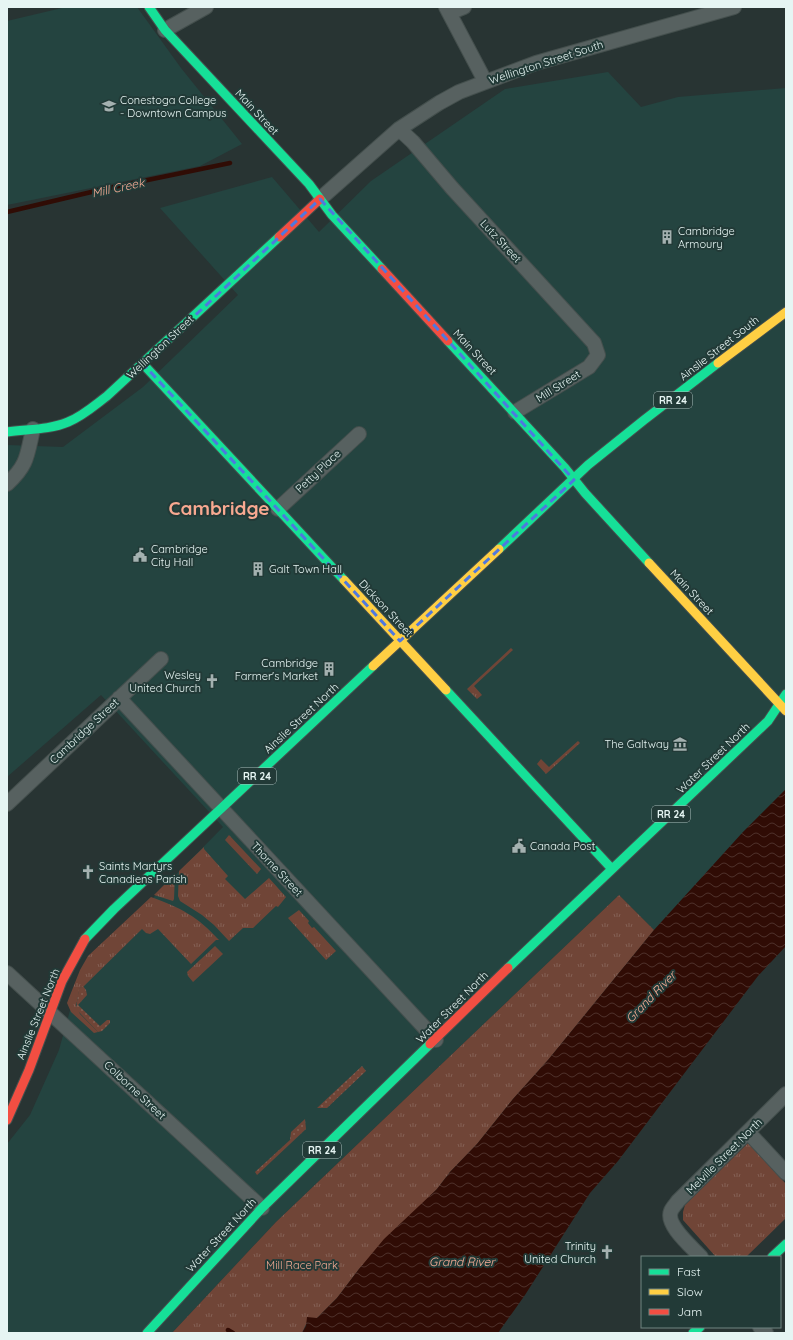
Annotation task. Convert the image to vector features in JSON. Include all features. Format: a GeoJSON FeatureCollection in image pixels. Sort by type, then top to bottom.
{"type":"FeatureCollection","features":[{"type":"Feature","properties":{"kind":"main road","name":"Main Street"},"geometry":{"type":"LineString","coordinates":[[149,7],[165,30],[309,184],[332,215],[515,412],[565,468],[585,493],[783,707]]}},
{"type":"Feature","properties":{"kind":"main road","name":"Wellington Street"},"geometry":{"type":"LineString","coordinates":[[7,432],[33,429],[68,422],[83,414],[107,396],[143,364],[320,200]]}},
{"type":"Feature","properties":{"kind":"main road","name":"Ainslie Street South"},"geometry":{"type":"LineString","coordinates":[[574,480],[588,465],[644,420],[786,312]]}},
{"type":"Feature","properties":{"kind":"main road","name":"Dickson Street"},"geometry":{"type":"LineString","coordinates":[[143,364],[612,869]]}},
{"type":"Feature","properties":{"kind":"main road","name":"Ainslie Street North"},"geometry":{"type":"LineString","coordinates":[[7,1120],[29,1070],[62,981],[85,939],[114,909],[574,480]]}},
{"type":"Feature","properties":{"kind":"main road","name":"RR 24"},"geometry":{"type":"LineString","coordinates":[[783,707],[786,694]]}},
{"type":"Feature","properties":{"kind":"main road","name":"Water Street North"},"geometry":{"type":"LineString","coordinates":[[147,1333],[262,1208],[436,1040],[497,978],[783,707]]}},
{"type":"Feature","properties":{"kind":"main road"},"geometry":{"type":"LineString","coordinates":[[773,1256],[786,1244]]}},
{"type":"Feature","properties":{"kind":"street"},"geometry":{"type":"LineString","coordinates":[[165,30],[206,7]]}},
{"type":"Feature","properties":{"kind":"street"},"geometry":{"type":"LineString","coordinates":[[464,7],[447,10],[485,81]]}},
{"type":"Feature","properties":{"kind":"street","name":"Wellington Street South"},"geometry":{"type":"LineString","coordinates":[[320,200],[399,129],[459,92],[536,63],[734,7]]}},
{"type":"Feature","properties":{"kind":"street","name":"Lutz Street"},"geometry":{"type":"LineString","coordinates":[[399,129],[413,142],[452,188],[594,343],[598,355]]}},
{"type":"Feature","properties":{"kind":"street","name":"Mill Street"},"geometry":{"type":"LineString","coordinates":[[515,412],[589,367],[598,355]]}},
{"type":"Feature","properties":{"kind":"street"},"geometry":{"type":"LineString","coordinates":[[7,484],[24,464],[33,429]]}},
{"type":"Feature","properties":{"kind":"street","name":"Petty Place"},"geometry":{"type":"LineString","coordinates":[[278,509],[359,434]]}},
{"type":"Feature","properties":{"kind":"street","name":"Cambridge Street"},"geometry":{"type":"LineString","coordinates":[[7,804],[161,659]]}},
{"type":"Feature","properties":{"kind":"street","name":"Thorne Street"},"geometry":{"type":"LineString","coordinates":[[120,698],[436,1040]]}},
{"type":"Feature","properties":{"kind":"street","name":"Colborne Street"},"geometry":{"type":"LineString","coordinates":[[7,973],[262,1208]]}},
{"type":"Feature","properties":{"kind":"street","name":"Melville Street North"},"geometry":{"type":"LineString","coordinates":[[700,1256],[670,1222],[670,1211],[678,1201],[786,1094]]}},
{"type":"Feature","properties":{"kind":"street"},"geometry":{"type":"LineString","coordinates":[[748,1132],[786,1173]]}},
{"type":"Feature","properties":{"kind":"highlighted area"},"geometry":{"type":"Polygon","coordinates":[[[320,199],[574,480],[400,641],[143,364],[320,199]]]}},
{"type":"Feature","properties":{"kind":"shaded area","name":"Conestoga College - Downtown Campus"},"geometry":{"type":"Polygon","coordinates":[[[62,7],[137,7],[181,68],[242,144],[200,166],[7,205],[7,21],[62,7]]]}},
{"type":"Feature","properties":{"kind":"shaded area"},"geometry":{"type":"Polygon","coordinates":[[[608,72],[641,107],[678,97],[786,88],[786,789],[743,832],[654,930],[619,895],[276,1222],[172,1333],[7,1333],[7,1144],[30,1115],[59,1050],[79,978],[145,906],[223,827],[101,695],[7,777],[7,445],[63,447],[143,387],[238,295],[160,208],[272,177],[319,232],[371,181],[505,89],[608,72]]]}},
{"type":"Feature","properties":{"kind":"green space"},"geometry":{"type":"Polygon","coordinates":[[[511,648],[513,650],[474,686],[482,695],[477,699],[467,689],[511,648]]]}},
{"type":"Feature","properties":{"kind":"green space"},"geometry":{"type":"Polygon","coordinates":[[[578,741],[580,743],[546,774],[537,764],[541,759],[549,767],[578,741]]]}},
{"type":"Feature","properties":{"kind":"green space"},"geometry":{"type":"Polygon","coordinates":[[[229,835],[261,869],[257,874],[225,840],[229,835]]]}},
{"type":"Feature","properties":{"kind":"green space"},"geometry":{"type":"Polygon","coordinates":[[[204,847],[204,849],[228,876],[225,879],[245,899],[269,878],[286,897],[278,907],[276,906],[253,928],[243,928],[229,941],[202,915],[180,901],[178,896],[179,871],[204,847]]]}},
{"type":"Feature","properties":{"kind":"green space"},"geometry":{"type":"Polygon","coordinates":[[[175,874],[173,901],[154,895],[175,874]]]}},
{"type":"Feature","properties":{"kind":"green space","name":"Mill Race Park"},"geometry":{"type":"Polygon","coordinates":[[[619,895],[654,930],[477,1144],[450,1172],[437,1189],[359,1269],[337,1298],[317,1318],[307,1322],[302,1333],[172,1333],[276,1222],[619,895]]]}},
{"type":"Feature","properties":{"kind":"green space"},"geometry":{"type":"Polygon","coordinates":[[[151,897],[180,909],[196,919],[219,940],[216,940],[191,964],[158,929],[150,934],[146,933],[142,929],[83,987],[80,988],[76,1005],[80,1014],[98,1032],[94,1033],[71,1012],[67,1003],[80,970],[88,956],[151,897]]]}},
{"type":"Feature","properties":{"kind":"green space"},"geometry":{"type":"Polygon","coordinates":[[[299,910],[309,921],[308,923],[312,928],[314,927],[336,951],[326,960],[288,918],[299,910]]]}},
{"type":"Feature","properties":{"kind":"green space"},"geometry":{"type":"Polygon","coordinates":[[[215,946],[223,954],[193,982],[188,976],[187,972],[215,946]]]}},
{"type":"Feature","properties":{"kind":"green space"},"geometry":{"type":"Polygon","coordinates":[[[83,986],[87,995],[78,1005],[100,1026],[107,1020],[110,1020],[110,1023],[102,1031],[98,1032],[77,1010],[79,989],[83,986]]]}},
{"type":"Feature","properties":{"kind":"green space"},"geometry":{"type":"Polygon","coordinates":[[[362,1066],[366,1071],[327,1108],[317,1108],[362,1066]]]}},
{"type":"Feature","properties":{"kind":"green space"},"geometry":{"type":"Polygon","coordinates":[[[305,1119],[306,1129],[257,1175],[255,1172],[290,1140],[291,1132],[305,1119]]]}},
{"type":"Feature","properties":{"kind":"green space"},"geometry":{"type":"Polygon","coordinates":[[[748,1143],[786,1184],[786,1218],[747,1256],[715,1256],[683,1220],[685,1205],[748,1143]]]}},
{"type":"Feature","properties":{"kind":"water","name":"Grand River"},"geometry":{"type":"Polygon","coordinates":[[[786,789],[786,946],[758,976],[618,1161],[590,1193],[525,1295],[498,1333],[302,1333],[306,1326],[307,1317],[317,1318],[337,1298],[384,1239],[437,1189],[450,1172],[477,1144],[513,1099],[548,1060],[654,930],[743,832],[786,789]]]}},
{"type":"Feature","properties":{"kind":"waterway","name":"Mill Creek"},"geometry":{"type":"LineString","coordinates":[[7,212],[104,189],[230,163]]}},
{"type":"Feature","properties":{"kind":"waterway"},"geometry":{"type":"LineString","coordinates":[[228,1330],[233,1333]]}},
{"type":"Feature","properties":{"kind":"traffic: fast"},"geometry":{"type":"LineString","coordinates":[[149,7],[165,30],[309,184],[332,215],[382,269]]}},
{"type":"Feature","properties":{"kind":"traffic: fast"},"geometry":{"type":"LineString","coordinates":[[7,432],[61,425],[79,417],[89,410],[107,396],[279,237]]}},
{"type":"Feature","properties":{"kind":"traffic: fast"},"geometry":{"type":"LineString","coordinates":[[448,341],[565,468],[585,493],[649,563]]}},
{"type":"Feature","properties":{"kind":"traffic: fast"},"geometry":{"type":"LineString","coordinates":[[499,549],[588,465],[718,363]]}},
{"type":"Feature","properties":{"kind":"traffic: fast"},"geometry":{"type":"LineString","coordinates":[[143,364],[344,580]]}},
{"type":"Feature","properties":{"kind":"traffic: fast"},"geometry":{"type":"LineString","coordinates":[[85,939],[114,909],[373,666]]}},
{"type":"Feature","properties":{"kind":"traffic: fast"},"geometry":{"type":"LineString","coordinates":[[446,690],[612,869]]}},
{"type":"Feature","properties":{"kind":"traffic: fast"},"geometry":{"type":"LineString","coordinates":[[508,968],[768,721],[786,694]]}},
{"type":"Feature","properties":{"kind":"traffic: fast"},"geometry":{"type":"LineString","coordinates":[[147,1333],[262,1208],[430,1044]]}},
{"type":"Feature","properties":{"kind":"traffic: fast"},"geometry":{"type":"LineString","coordinates":[[773,1256],[786,1244]]}},
{"type":"Feature","properties":{"kind":"traffic: fast"},"geometry":{"type":"LineString","coordinates":[[693,1333],[699,1328]]}},
{"type":"Feature","properties":{"kind":"traffic: slow"},"geometry":{"type":"LineString","coordinates":[[718,363],[786,312]]}},
{"type":"Feature","properties":{"kind":"traffic: slow"},"geometry":{"type":"LineString","coordinates":[[373,666],[499,549]]}},
{"type":"Feature","properties":{"kind":"traffic: slow"},"geometry":{"type":"LineString","coordinates":[[649,563],[786,711]]}},
{"type":"Feature","properties":{"kind":"traffic: slow"},"geometry":{"type":"LineString","coordinates":[[344,580],[446,690]]}},
{"type":"Feature","properties":{"kind":"traffic: jam"},"geometry":{"type":"LineString","coordinates":[[279,237],[320,199]]}},
{"type":"Feature","properties":{"kind":"traffic: jam"},"geometry":{"type":"LineString","coordinates":[[382,269],[448,341]]}},
{"type":"Feature","properties":{"kind":"traffic: jam"},"geometry":{"type":"LineString","coordinates":[[7,1120],[29,1070],[62,981],[85,939]]}},
{"type":"Feature","properties":{"kind":"traffic: jam"},"geometry":{"type":"LineString","coordinates":[[430,1044],[508,968]]}},
{"type":"Feature","properties":{"kind":"place","name":"Conestoga College - Downtown Campus"},"geometry":{"type":"Point","coordinates":[109,106]}},
{"type":"Feature","properties":{"kind":"place","name":"Cambridge Armoury"},"geometry":{"type":"Point","coordinates":[667,237]}},
{"type":"Feature","properties":{"kind":"place","name":"Cambridge City Hall"},"geometry":{"type":"Point","coordinates":[140,555]}},
{"type":"Feature","properties":{"kind":"place","name":"Galt Town Hall"},"geometry":{"type":"Point","coordinates":[258,569]}},
{"type":"Feature","properties":{"kind":"place","name":"Cambridge Farmer's Market"},"geometry":{"type":"Point","coordinates":[329,669]}},
{"type":"Feature","properties":{"kind":"place","name":"Wesley United Church"},"geometry":{"type":"Point","coordinates":[212,681]}},
{"type":"Feature","properties":{"kind":"place","name":"The Galtway"},"geometry":{"type":"Point","coordinates":[680,744]}},
{"type":"Feature","properties":{"kind":"place","name":"Canada Post"},"geometry":{"type":"Point","coordinates":[519,846]}},
{"type":"Feature","properties":{"kind":"place","name":"Saints Martyrs Canadiens Parish"},"geometry":{"type":"Point","coordinates":[88,872]}},
{"type":"Feature","properties":{"kind":"place","name":"Trinity United Church"},"geometry":{"type":"Point","coordinates":[607,1252]}},
{"type":"Feature","properties":{"kind":"district","name":"Cambridge"},"geometry":{"type":"Point","coordinates":[219,508]}}]}
